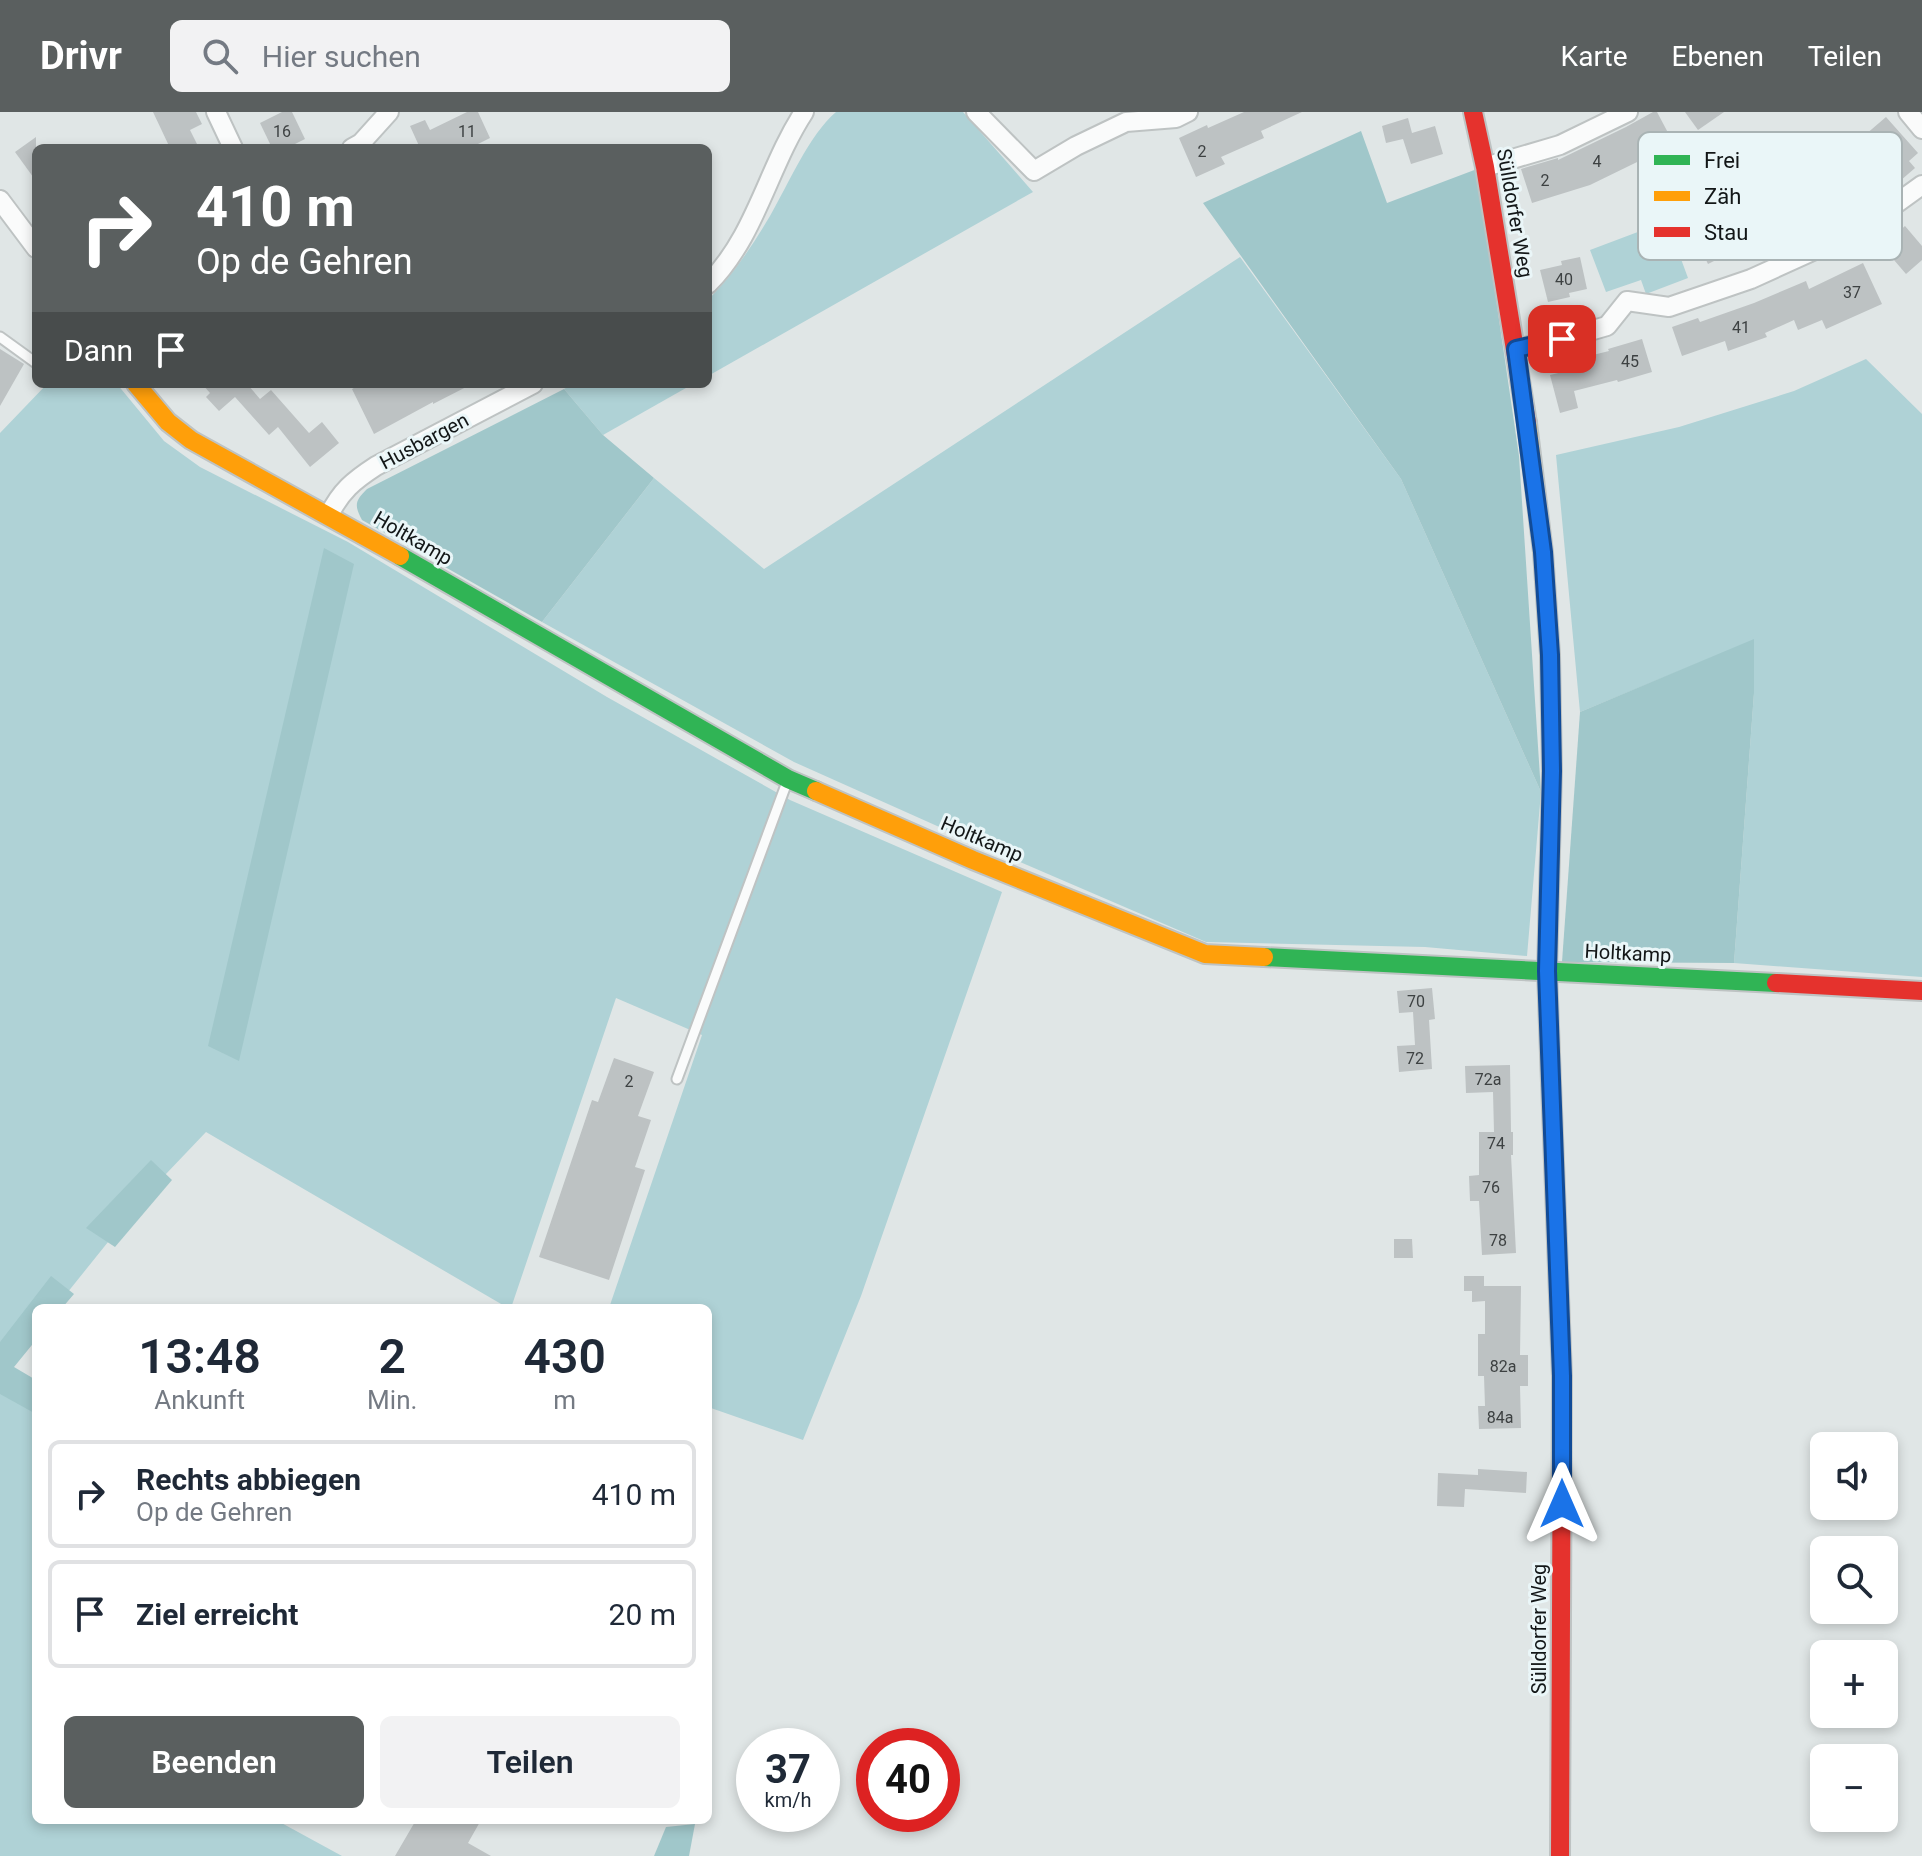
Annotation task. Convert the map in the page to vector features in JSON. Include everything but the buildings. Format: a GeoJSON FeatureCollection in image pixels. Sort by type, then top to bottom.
{"type":"FeatureCollection","features":[{"type":"Feature","properties":{"kind":"street"},"geometry":{"type":"LineString","coordinates":[[216,112],[231,144]]}},
{"type":"Feature","properties":{"kind":"street"},"geometry":{"type":"LineString","coordinates":[[359,144],[389,112]]}},
{"type":"Feature","properties":{"kind":"street"},"geometry":{"type":"LineString","coordinates":[[712,279],[733,254],[751,222],[789,136],[804,112]]}},
{"type":"Feature","properties":{"kind":"street"},"geometry":{"type":"LineString","coordinates":[[976,112],[1034,171],[1126,122],[1176,118],[1188,112]]}},
{"type":"Feature","properties":{"kind":"street","name":"Sülldorfer Weg"},"geometry":{"type":"LineString","coordinates":[[1473,112],[1516,349],[1543,552],[1550,655],[1552,771],[1547,971],[1562,1376],[1560,1856]]}},
{"type":"Feature","properties":{"kind":"street"},"geometry":{"type":"LineString","coordinates":[[1485,167],[1560,145],[1628,112]]}},
{"type":"Feature","properties":{"kind":"street"},"geometry":{"type":"LineString","coordinates":[[1908,112],[1922,129]]}},
{"type":"Feature","properties":{"kind":"street"},"geometry":{"type":"LineString","coordinates":[[1902,199],[1922,185]]}},
{"type":"Feature","properties":{"kind":"street"},"geometry":{"type":"LineString","coordinates":[[0,200],[32,243]]}},
{"type":"Feature","properties":{"kind":"street"},"geometry":{"type":"LineString","coordinates":[[1516,349],[1607,326],[1627,301],[1669,307],[1751,279],[1793,260]]}},
{"type":"Feature","properties":{"kind":"street","name":"Holtkamp"},"geometry":{"type":"LineString","coordinates":[[139,388],[168,422],[191,440],[329,515],[788,779],[973,860],[1205,954],[1922,991]]}},
{"type":"Feature","properties":{"kind":"street","name":"Husbargen"},"geometry":{"type":"LineString","coordinates":[[329,515],[337,497],[355,479],[525,388]]}},
{"type":"Feature","properties":{"kind":"lane"},"geometry":{"type":"LineString","coordinates":[[0,337],[32,360]]}},
{"type":"Feature","properties":{"kind":"lane"},"geometry":{"type":"LineString","coordinates":[[677,1079],[788,779]]}},
{"type":"Feature","properties":{"kind":"shaded area"},"geometry":{"type":"Polygon","coordinates":[[[836,112],[963,112],[1033,192],[712,374],[712,296],[749,249],[808,147],[836,112]]]}},
{"type":"Feature","properties":{"kind":"shaded area"},"geometry":{"type":"Polygon","coordinates":[[[1361,131],[1387,203],[1477,169],[1519,456],[1541,792],[1401,479],[1203,203],[1361,131]]]}},
{"type":"Feature","properties":{"kind":"shaded area"},"geometry":{"type":"Polygon","coordinates":[[[1638,232],[1638,260],[1681,260],[1688,278],[1646,294],[1641,280],[1606,292],[1590,250],[1638,232]]]}},
{"type":"Feature","properties":{"kind":"shaded area"},"geometry":{"type":"Polygon","coordinates":[[[1240,257],[1401,479],[1541,792],[1527,956],[1425,947],[1206,942],[794,762],[542,622],[654,478],[764,569],[1240,257]]]}},
{"type":"Feature","properties":{"kind":"shaded area"},"geometry":{"type":"Polygon","coordinates":[[[1866,359],[1922,414],[1922,977],[1734,963],[1754,693],[1754,640],[1580,712],[1556,455],[1679,427],[1794,391],[1866,359]]]}},
{"type":"Feature","properties":{"kind":"shaded area"},"geometry":{"type":"Polygon","coordinates":[[[43,388],[120,388],[164,441],[200,467],[348,542],[607,697],[790,800],[1002,892],[861,1296],[803,1440],[712,1408],[712,1304],[610,1304],[702,1035],[616,998],[512,1304],[501,1304],[206,1132],[145,1196],[58,1304],[32,1304],[32,1316],[0,1376],[0,433],[43,388]]]}},
{"type":"Feature","properties":{"kind":"shaded area"},"geometry":{"type":"Polygon","coordinates":[[[566,388],[686,388],[603,435],[566,388]]]}},
{"type":"Feature","properties":{"kind":"shaded area"},"geometry":{"type":"Polygon","coordinates":[[[564,389],[603,435],[654,478],[542,622],[362,520],[357,503],[367,489],[564,389]]]}},
{"type":"Feature","properties":{"kind":"shaded area"},"geometry":{"type":"Polygon","coordinates":[[[324,548],[354,564],[239,1061],[208,1046],[324,548]]]}},
{"type":"Feature","properties":{"kind":"shaded area"},"geometry":{"type":"Polygon","coordinates":[[[1754,639],[1754,693],[1734,963],[1562,962],[1580,712],[1754,639]]]}},
{"type":"Feature","properties":{"kind":"shaded area"},"geometry":{"type":"Polygon","coordinates":[[[151,1160],[172,1180],[115,1247],[86,1228],[151,1160]]]}},
{"type":"Feature","properties":{"kind":"shaded area"},"geometry":{"type":"Polygon","coordinates":[[[51,1276],[74,1294],[65,1304],[32,1304],[32,1345],[14,1367],[32,1378],[32,1412],[0,1394],[0,1342],[51,1276]]]}},
{"type":"Feature","properties":{"kind":"shaded area"},"geometry":{"type":"Polygon","coordinates":[[[0,1376],[32,1394],[32,1824],[283,1824],[342,1856],[0,1856],[0,1376]]]}},
{"type":"Feature","properties":{"kind":"shaded area"},"geometry":{"type":"Polygon","coordinates":[[[695,1824],[689,1856],[654,1856],[666,1827],[695,1824]]]}},
{"type":"Feature","properties":{"kind":"traffic: fast"},"geometry":{"type":"LineString","coordinates":[[400,556],[788,779],[816,791]]}},
{"type":"Feature","properties":{"kind":"traffic: fast"},"geometry":{"type":"LineString","coordinates":[[1264,957],[1776,983]]}},
{"type":"Feature","properties":{"kind":"traffic: slow"},"geometry":{"type":"LineString","coordinates":[[139,388],[168,422],[191,440],[400,556]]}},
{"type":"Feature","properties":{"kind":"traffic: slow"},"geometry":{"type":"LineString","coordinates":[[1527,423],[1543,552],[1550,655],[1552,771],[1547,971],[1551,1083]]}},
{"type":"Feature","properties":{"kind":"traffic: slow"},"geometry":{"type":"LineString","coordinates":[[816,791],[973,860],[1205,954],[1264,957]]}},
{"type":"Feature","properties":{"kind":"traffic: jam"},"geometry":{"type":"LineString","coordinates":[[1473,112],[1485,167],[1527,423]]}},
{"type":"Feature","properties":{"kind":"traffic: jam"},"geometry":{"type":"LineString","coordinates":[[1776,983],[1922,991]]}},
{"type":"Feature","properties":{"kind":"traffic: jam"},"geometry":{"type":"LineString","coordinates":[[1551,1083],[1562,1376],[1560,1856]]}},
{"type":"Feature","properties":{"kind":"route"},"geometry":{"type":"LineString","coordinates":[[1562,339],[1516,349],[1543,552],[1550,655],[1552,771],[1547,971],[1562,1376],[1562,1504]]}}]}
